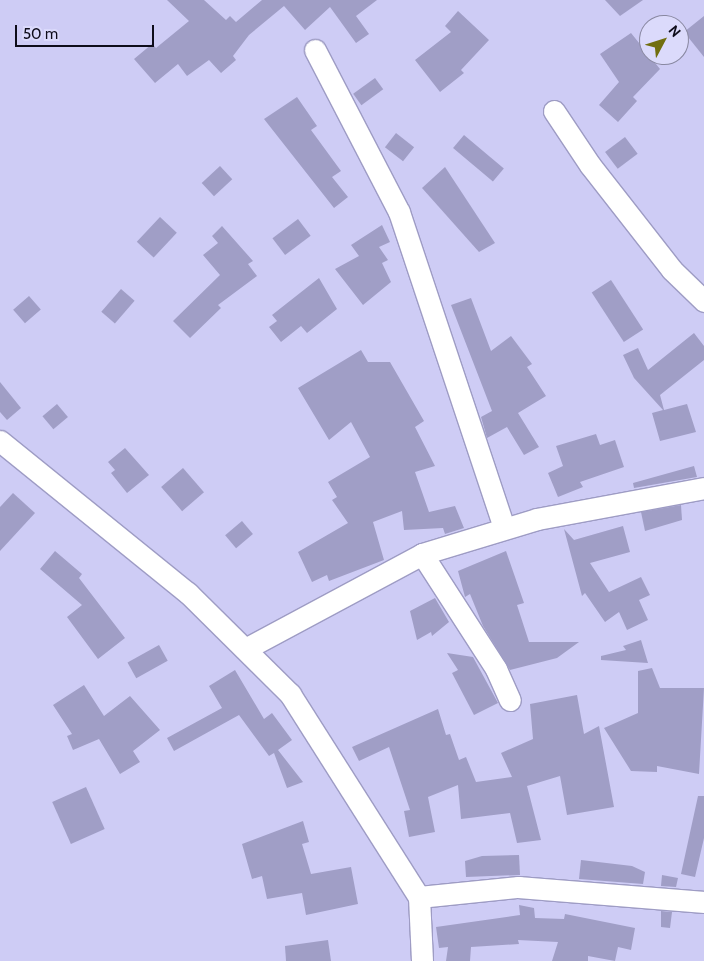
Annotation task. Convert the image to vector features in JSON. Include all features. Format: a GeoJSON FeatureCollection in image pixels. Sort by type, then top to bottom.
{"type":"FeatureCollection","features":[{"type":"Feature","properties":{"kind":"street"},"geometry":{"type":"LineString","coordinates":[[315,50],[399,212],[504,527]]}},
{"type":"Feature","properties":{"kind":"street"},"geometry":{"type":"LineString","coordinates":[[554,111],[590,165],[672,270],[704,301]]}},
{"type":"Feature","properties":{"kind":"street"},"geometry":{"type":"LineString","coordinates":[[0,441],[90,509],[247,648],[290,694],[330,750],[419,897],[422,961]]}},
{"type":"Feature","properties":{"kind":"street"},"geometry":{"type":"LineString","coordinates":[[247,648],[422,554],[504,527],[704,488]]}},
{"type":"Feature","properties":{"kind":"street"},"geometry":{"type":"LineString","coordinates":[[422,554],[496,669],[510,700]]}},
{"type":"Feature","properties":{"kind":"street"},"geometry":{"type":"LineString","coordinates":[[419,897],[518,887],[704,902]]}},
{"type":"Feature","properties":{"kind":"building"},"geometry":{"type":"Polygon","coordinates":[[[167,0],[204,0],[226,20],[230,16],[236,22],[262,0],[377,0],[356,16],[369,34],[356,43],[330,7],[305,30],[284,6],[249,35],[233,56],[236,60],[221,73],[209,60],[187,76],[178,64],[155,83],[134,59],[152,44],[156,48],[189,21],[167,0]]]}},
{"type":"Feature","properties":{"kind":"building"},"geometry":{"type":"Polygon","coordinates":[[[605,0],[643,0],[620,16],[605,0]]]}},
{"type":"Feature","properties":{"kind":"building"},"geometry":{"type":"Polygon","coordinates":[[[458,11],[489,40],[461,70],[464,73],[440,92],[415,60],[451,32],[445,26],[458,11]]]}},
{"type":"Feature","properties":{"kind":"building"},"geometry":{"type":"Polygon","coordinates":[[[704,16],[704,57],[689,38],[689,28],[704,16]]]}},
{"type":"Feature","properties":{"kind":"building"},"geometry":{"type":"Polygon","coordinates":[[[631,33],[639,43],[639,65],[657,65],[660,69],[633,97],[637,101],[618,122],[599,105],[619,82],[600,54],[631,33]]]}},
{"type":"Feature","properties":{"kind":"building"},"geometry":{"type":"Polygon","coordinates":[[[375,78],[383,89],[361,105],[353,94],[375,78]]]}},
{"type":"Feature","properties":{"kind":"building"},"geometry":{"type":"Polygon","coordinates":[[[297,97],[317,126],[311,130],[341,171],[332,177],[348,197],[334,208],[264,119],[297,97]]]}},
{"type":"Feature","properties":{"kind":"building"},"geometry":{"type":"Polygon","coordinates":[[[396,133],[414,147],[403,161],[385,147],[396,133]]]}},
{"type":"Feature","properties":{"kind":"building"},"geometry":{"type":"Polygon","coordinates":[[[464,135],[504,168],[493,181],[453,148],[464,135]]]}},
{"type":"Feature","properties":{"kind":"building"},"geometry":{"type":"Polygon","coordinates":[[[625,137],[638,154],[618,169],[605,152],[625,137]]]}},
{"type":"Feature","properties":{"kind":"building"},"geometry":{"type":"Polygon","coordinates":[[[220,166],[232,179],[214,196],[202,183],[220,166]]]}},
{"type":"Feature","properties":{"kind":"building"},"geometry":{"type":"Polygon","coordinates":[[[445,167],[495,243],[479,252],[422,188],[445,167]]]}},
{"type":"Feature","properties":{"kind":"building"},"geometry":{"type":"Polygon","coordinates":[[[160,217],[177,233],[154,258],[137,242],[160,217]]]}},
{"type":"Feature","properties":{"kind":"building"},"geometry":{"type":"Polygon","coordinates":[[[298,219],[311,236],[285,255],[272,238],[298,219]]]}},
{"type":"Feature","properties":{"kind":"building"},"geometry":{"type":"Polygon","coordinates":[[[382,225],[390,242],[379,247],[388,260],[382,263],[391,282],[363,305],[335,269],[359,256],[351,245],[382,225]]]}},
{"type":"Feature","properties":{"kind":"building"},"geometry":{"type":"Polygon","coordinates":[[[222,226],[253,261],[248,264],[257,276],[218,305],[221,308],[190,338],[173,321],[220,275],[203,255],[218,243],[212,236],[222,226]]]}},
{"type":"Feature","properties":{"kind":"building"},"geometry":{"type":"Polygon","coordinates":[[[319,278],[337,309],[307,333],[301,326],[281,342],[269,327],[277,321],[272,315],[319,278]]]}},
{"type":"Feature","properties":{"kind":"building"},"geometry":{"type":"Polygon","coordinates":[[[611,280],[643,329],[624,342],[592,293],[611,280]]]}},
{"type":"Feature","properties":{"kind":"building"},"geometry":{"type":"Polygon","coordinates":[[[121,289],[135,301],[115,323],[101,312],[121,289]]]}},
{"type":"Feature","properties":{"kind":"building"},"geometry":{"type":"Polygon","coordinates":[[[29,296],[41,310],[25,323],[13,310],[29,296]]]}},
{"type":"Feature","properties":{"kind":"building"},"geometry":{"type":"Polygon","coordinates":[[[471,298],[491,351],[511,336],[532,364],[527,367],[546,396],[518,413],[539,447],[524,455],[507,427],[487,438],[481,417],[492,411],[451,305],[471,298]]]}},
{"type":"Feature","properties":{"kind":"building"},"geometry":{"type":"Polygon","coordinates":[[[694,333],[704,346],[704,360],[660,395],[664,410],[687,404],[696,432],[660,441],[652,413],[663,410],[634,378],[623,355],[638,348],[648,370],[694,333]]]}},
{"type":"Feature","properties":{"kind":"building"},"geometry":{"type":"Polygon","coordinates":[[[361,350],[368,362],[390,362],[424,421],[415,427],[435,466],[415,472],[429,512],[455,506],[464,528],[445,534],[443,528],[404,530],[402,511],[373,522],[384,560],[329,581],[327,575],[312,582],[298,552],[348,523],[332,500],[337,497],[328,482],[370,457],[351,422],[329,440],[298,388],[361,350]]]}},
{"type":"Feature","properties":{"kind":"building"},"geometry":{"type":"Polygon","coordinates":[[[0,382],[21,408],[7,420],[0,412],[0,382]]]}},
{"type":"Feature","properties":{"kind":"building"},"geometry":{"type":"Polygon","coordinates":[[[57,404],[68,417],[53,429],[42,416],[57,404]]]}},
{"type":"Feature","properties":{"kind":"building"},"geometry":{"type":"Polygon","coordinates":[[[596,434],[600,445],[615,440],[624,467],[580,482],[583,487],[558,497],[548,473],[563,466],[556,446],[596,434]]]}},
{"type":"Feature","properties":{"kind":"building"},"geometry":{"type":"Polygon","coordinates":[[[125,448],[149,475],[127,493],[111,473],[115,470],[108,462],[125,448]]]}},
{"type":"Feature","properties":{"kind":"building"},"geometry":{"type":"Polygon","coordinates":[[[694,466],[697,477],[634,488],[633,483],[694,466]]]}},
{"type":"Feature","properties":{"kind":"building"},"geometry":{"type":"Polygon","coordinates":[[[183,468],[204,492],[182,511],[161,487],[183,468]]]}},
{"type":"Feature","properties":{"kind":"building"},"geometry":{"type":"Polygon","coordinates":[[[13,493],[35,513],[0,551],[0,507],[13,493]]]}},
{"type":"Feature","properties":{"kind":"building"},"geometry":{"type":"Polygon","coordinates":[[[681,505],[682,520],[645,531],[641,512],[681,505]]]}},
{"type":"Feature","properties":{"kind":"building"},"geometry":{"type":"Polygon","coordinates":[[[242,521],[253,534],[236,548],[225,535],[242,521]]]}},
{"type":"Feature","properties":{"kind":"building"},"geometry":{"type":"Polygon","coordinates":[[[623,526],[630,552],[590,563],[609,592],[641,577],[650,595],[639,600],[648,620],[627,630],[619,612],[605,622],[585,593],[582,596],[564,529],[574,540],[623,526]]]}},
{"type":"Feature","properties":{"kind":"building"},"geometry":{"type":"Polygon","coordinates":[[[55,551],[82,574],[79,578],[125,638],[98,659],[67,617],[82,605],[40,569],[55,551]]]}},
{"type":"Feature","properties":{"kind":"building"},"geometry":{"type":"Polygon","coordinates":[[[506,551],[524,603],[517,605],[529,642],[579,642],[557,658],[510,670],[483,626],[470,594],[465,597],[458,571],[506,551]]]}},
{"type":"Feature","properties":{"kind":"building"},"geometry":{"type":"Polygon","coordinates":[[[435,598],[449,622],[432,636],[431,632],[417,640],[410,611],[435,598]]]}},
{"type":"Feature","properties":{"kind":"building"},"geometry":{"type":"Polygon","coordinates":[[[641,640],[648,663],[601,660],[601,656],[626,650],[623,646],[641,640]]]}},
{"type":"Feature","properties":{"kind":"building"},"geometry":{"type":"Polygon","coordinates":[[[159,645],[168,661],[136,678],[128,662],[159,645]]]}},
{"type":"Feature","properties":{"kind":"building"},"geometry":{"type":"Polygon","coordinates":[[[447,653],[473,657],[498,703],[474,715],[452,673],[458,670],[447,653]]]}},
{"type":"Feature","properties":{"kind":"building"},"geometry":{"type":"Polygon","coordinates":[[[652,668],[660,688],[704,688],[699,774],[657,766],[657,772],[631,771],[604,728],[638,713],[638,671],[652,668]]]}},
{"type":"Feature","properties":{"kind":"building"},"geometry":{"type":"Polygon","coordinates":[[[235,670],[264,719],[272,713],[292,740],[278,750],[303,782],[287,788],[274,753],[269,756],[239,715],[174,751],[167,738],[222,708],[209,686],[235,670]]]}},
{"type":"Feature","properties":{"kind":"building"},"geometry":{"type":"Polygon","coordinates":[[[84,685],[104,716],[130,696],[160,730],[133,751],[140,762],[120,774],[99,739],[73,750],[67,736],[72,734],[53,705],[84,685]]]}},
{"type":"Feature","properties":{"kind":"building"},"geometry":{"type":"Polygon","coordinates":[[[577,695],[584,734],[599,726],[614,807],[567,815],[560,776],[527,786],[541,840],[517,843],[510,813],[461,819],[458,785],[428,797],[435,832],[409,837],[404,811],[410,810],[389,747],[359,761],[352,747],[438,709],[446,735],[450,734],[459,760],[466,757],[476,782],[512,777],[501,753],[533,739],[530,704],[577,695]]]}},
{"type":"Feature","properties":{"kind":"building"},"geometry":{"type":"Polygon","coordinates":[[[86,787],[105,829],[71,844],[52,802],[86,787]]]}},
{"type":"Feature","properties":{"kind":"building"},"geometry":{"type":"Polygon","coordinates":[[[698,796],[704,796],[704,838],[695,877],[681,874],[698,796]]]}},
{"type":"Feature","properties":{"kind":"building"},"geometry":{"type":"Polygon","coordinates":[[[303,821],[309,842],[302,844],[311,874],[351,867],[358,904],[306,915],[302,893],[267,899],[262,876],[252,879],[242,844],[303,821]]]}},
{"type":"Feature","properties":{"kind":"building"},"geometry":{"type":"Polygon","coordinates":[[[519,855],[520,875],[466,877],[465,861],[482,856],[519,855]]]}},
{"type":"Feature","properties":{"kind":"building"},"geometry":{"type":"Polygon","coordinates":[[[581,860],[632,866],[645,872],[643,884],[579,879],[581,860]]]}},
{"type":"Feature","properties":{"kind":"building"},"geometry":{"type":"Polygon","coordinates":[[[662,875],[678,878],[676,887],[661,886],[662,875]]]}},
{"type":"Feature","properties":{"kind":"building"},"geometry":{"type":"Polygon","coordinates":[[[519,905],[534,908],[535,918],[564,919],[565,914],[635,928],[631,950],[618,947],[615,961],[588,956],[588,961],[552,961],[558,942],[518,940],[519,944],[471,947],[470,961],[446,961],[448,947],[439,948],[436,927],[520,915],[519,905]]]}},
{"type":"Feature","properties":{"kind":"building"},"geometry":{"type":"Polygon","coordinates":[[[661,911],[672,912],[670,928],[661,927],[661,911]]]}},
{"type":"Feature","properties":{"kind":"building"},"geometry":{"type":"Polygon","coordinates":[[[328,940],[331,961],[286,961],[285,946],[328,940]]]}}]}
